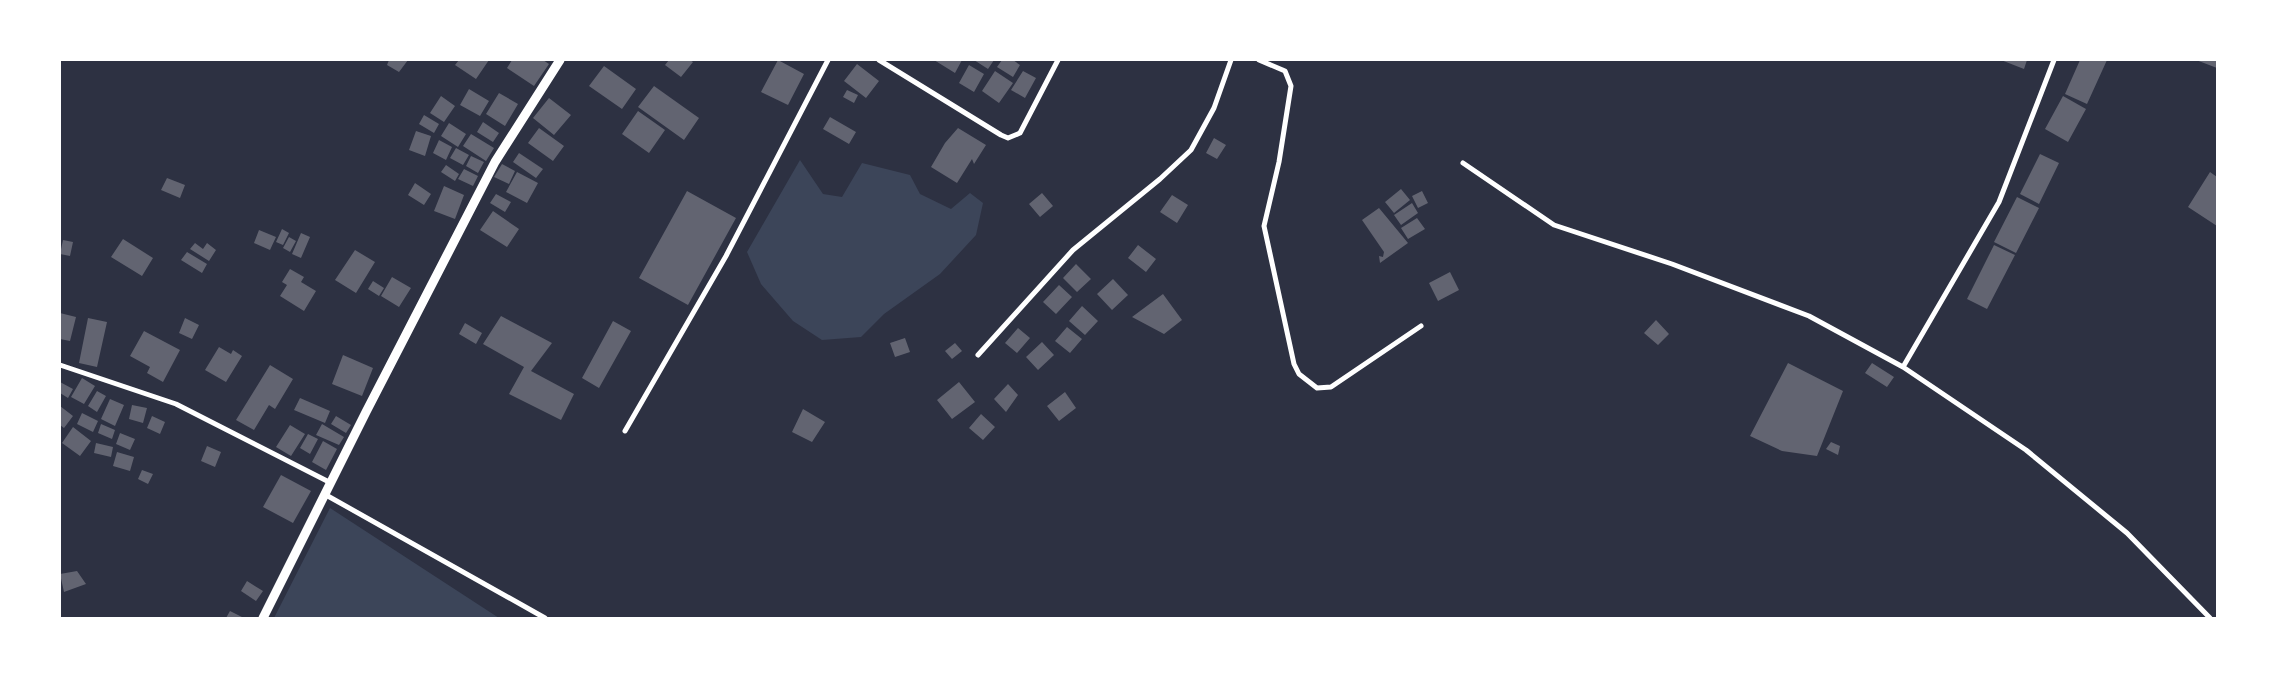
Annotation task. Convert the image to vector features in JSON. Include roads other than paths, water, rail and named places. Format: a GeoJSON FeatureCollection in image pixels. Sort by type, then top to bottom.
{"type":"FeatureCollection","features":[{"type":"Feature","properties":{"kind":"street"},"geometry":{"type":"LineString","coordinates":[[264,618],[496,162],[560,60]]}},
{"type":"Feature","properties":{"kind":"street"},"geometry":{"type":"LineString","coordinates":[[625,430],[726,256],[828,60]]}},
{"type":"Feature","properties":{"kind":"street"},"geometry":{"type":"LineString","coordinates":[[879,60],[1008,138],[1020,133],[1058,60]]}},
{"type":"Feature","properties":{"kind":"street"},"geometry":{"type":"LineString","coordinates":[[978,355],[1073,250],[1160,179],[1191,150],[1214,108],[1231,60]]}},
{"type":"Feature","properties":{"kind":"street"},"geometry":{"type":"LineString","coordinates":[[1259,60],[1285,71],[1291,86],[1279,162],[1264,226],[1294,364],[1299,374],[1317,388],[1331,387],[1421,326]]}},
{"type":"Feature","properties":{"kind":"street"},"geometry":{"type":"LineString","coordinates":[[1903,367],[1999,202],[2054,60]]}},
{"type":"Feature","properties":{"kind":"street"},"geometry":{"type":"LineString","coordinates":[[1463,163],[1554,225],[1672,264],[1809,316],[1903,367],[2026,450],[2127,534],[2210,618]]}},
{"type":"Feature","properties":{"kind":"street"},"geometry":{"type":"LineString","coordinates":[[60,365],[176,404],[332,483]]}},
{"type":"Feature","properties":{"kind":"street"},"geometry":{"type":"LineString","coordinates":[[326,495],[545,618]]}}]}
